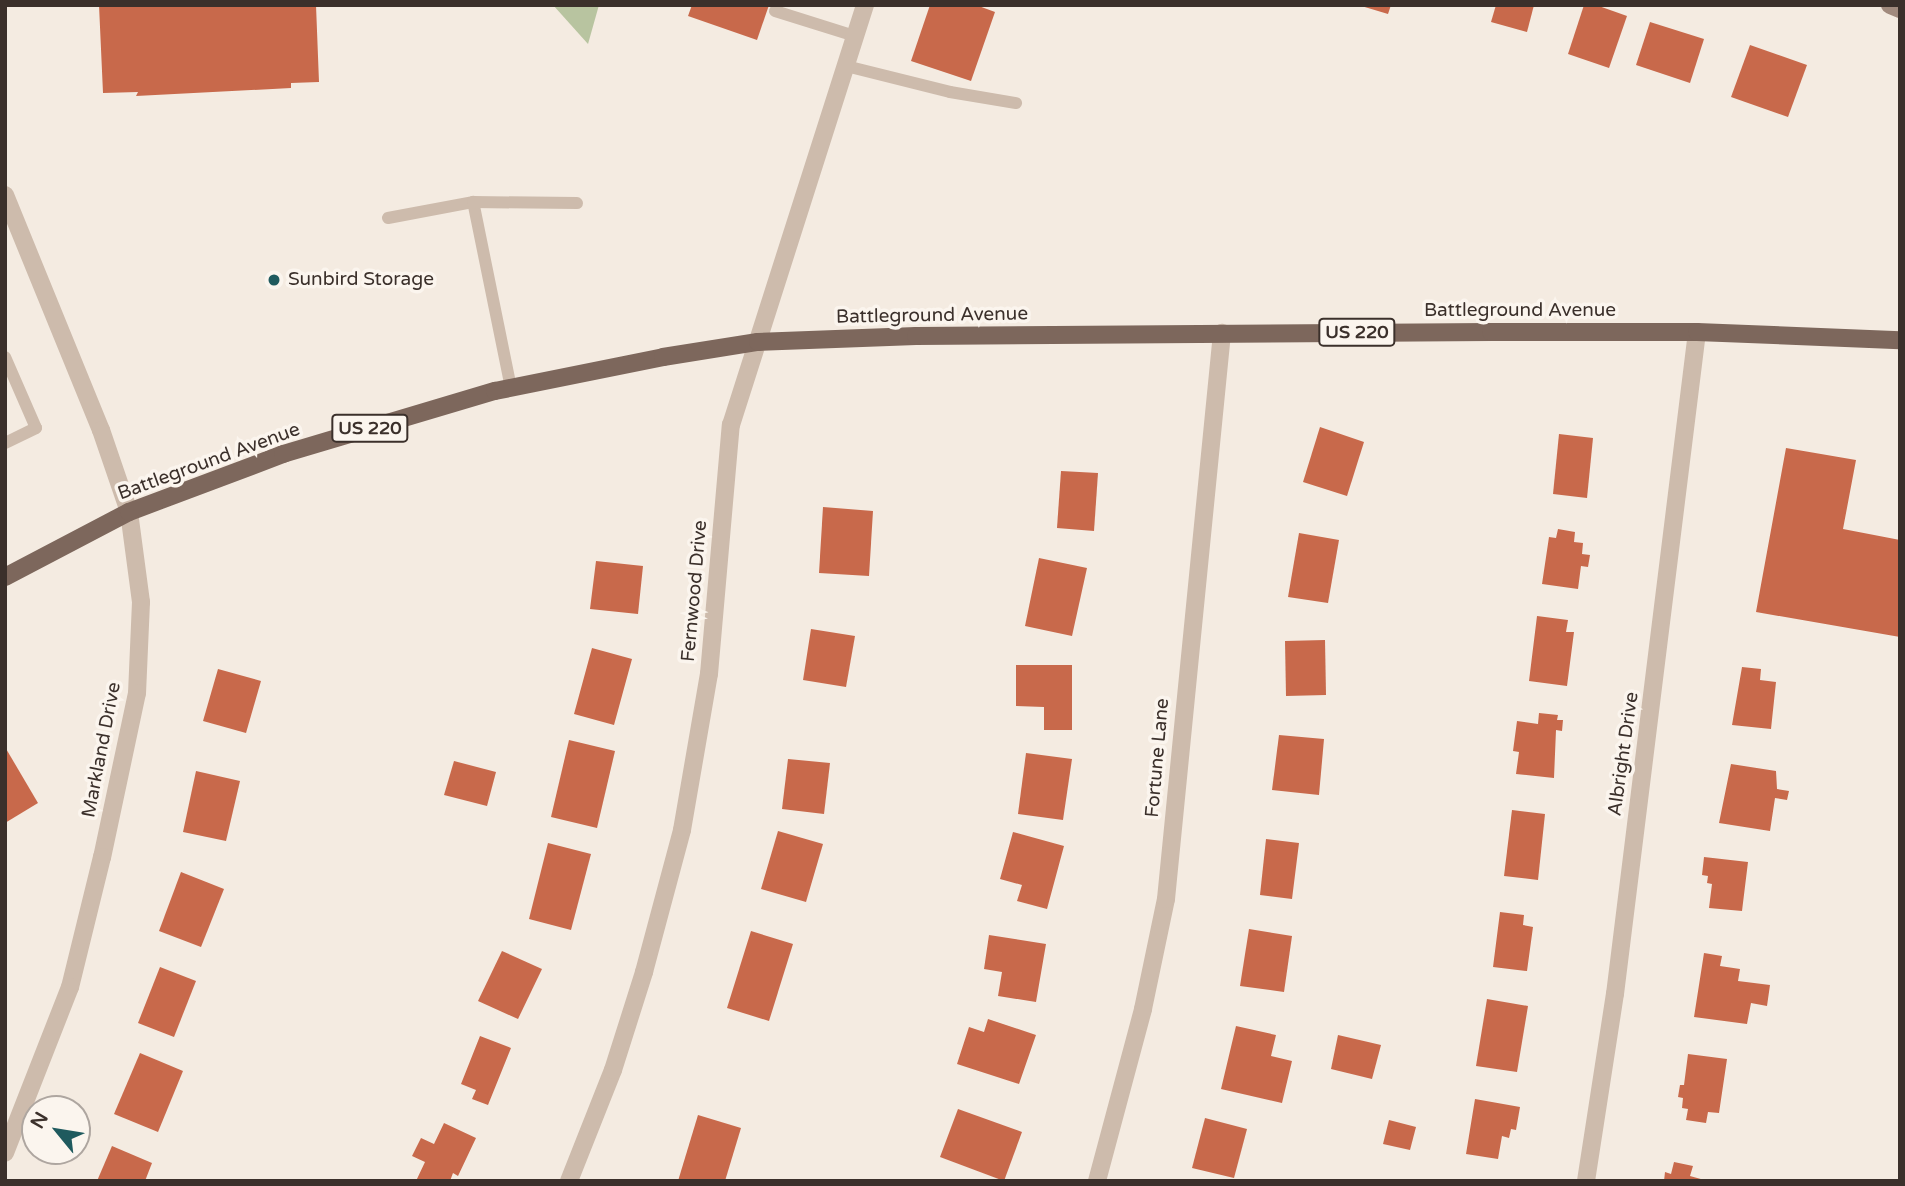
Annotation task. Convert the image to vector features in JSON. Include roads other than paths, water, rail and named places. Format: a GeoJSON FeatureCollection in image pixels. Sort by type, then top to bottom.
{"type":"FeatureCollection","features":[{"type":"Feature","properties":{"kind":"main road"},"geometry":{"type":"LineString","coordinates":[[1890,5],[1900,9]]}},
{"type":"Feature","properties":{"kind":"main road","name":"Battleground Avenue"},"geometry":{"type":"LineString","coordinates":[[5,577],[128,512],[283,454],[511,388],[663,357],[758,342],[869,337],[1222,333],[1698,332],[1900,340]]}},
{"type":"Feature","properties":{"kind":"street","name":"Fernwood Drive"},"geometry":{"type":"LineString","coordinates":[[569,1181],[613,1070],[645,972],[682,830],[709,674],[731,425],[864,5]]}},
{"type":"Feature","properties":{"kind":"street","name":"Markland Drive"},"geometry":{"type":"LineString","coordinates":[[5,195],[102,430],[128,512],[141,602],[137,693],[102,857],[70,987],[5,1153]]}},
{"type":"Feature","properties":{"kind":"street","name":"Albright Drive"},"geometry":{"type":"LineString","coordinates":[[1586,1181],[1615,994],[1698,332]]}},
{"type":"Feature","properties":{"kind":"street","name":"Fortune Lane"},"geometry":{"type":"LineString","coordinates":[[1097,1181],[1143,1009],[1166,899],[1222,333]]}},
{"type":"Feature","properties":{"kind":"lane"},"geometry":{"type":"LineString","coordinates":[[775,11],[855,36]]}},
{"type":"Feature","properties":{"kind":"lane"},"geometry":{"type":"LineString","coordinates":[[846,66],[950,92],[1016,103]]}},
{"type":"Feature","properties":{"kind":"lane"},"geometry":{"type":"LineString","coordinates":[[473,202],[511,388]]}},
{"type":"Feature","properties":{"kind":"lane"},"geometry":{"type":"LineString","coordinates":[[388,218],[473,202],[577,204]]}},
{"type":"Feature","properties":{"kind":"lane"},"geometry":{"type":"LineString","coordinates":[[5,357],[36,428],[5,443]]}},
{"type":"Feature","properties":{"kind":"place","name":"Sunbird Storage"},"geometry":{"type":"Point","coordinates":[274,280]}}]}
